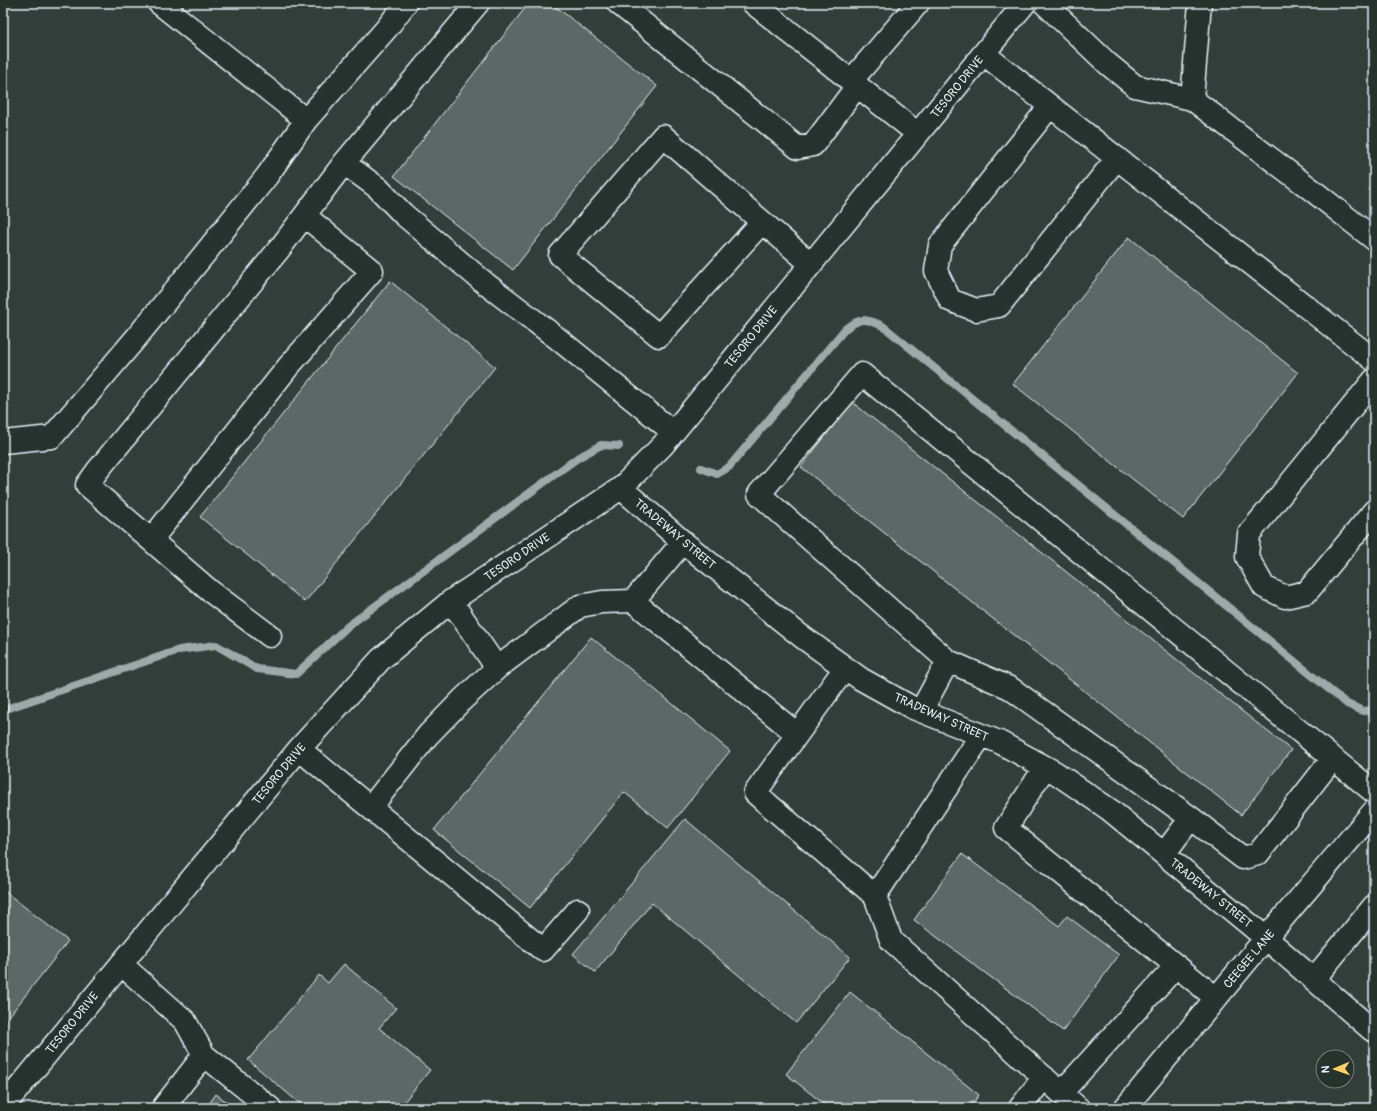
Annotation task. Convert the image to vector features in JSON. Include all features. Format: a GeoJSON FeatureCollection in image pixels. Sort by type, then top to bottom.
{"type":"FeatureCollection","features":[{"type":"Feature","properties":{"kind":"street"},"geometry":{"type":"LineString","coordinates":[[159,3],[306,120]]}},
{"type":"Feature","properties":{"kind":"street"},"geometry":{"type":"LineString","coordinates":[[3,442],[52,437],[136,338],[267,176],[306,120],[387,28],[406,3]]}},
{"type":"Feature","properties":{"kind":"street"},"geometry":{"type":"LineString","coordinates":[[270,636],[210,591],[87,485],[108,457],[280,248],[344,163],[478,3]]}},
{"type":"Feature","properties":{"kind":"street"},"geometry":{"type":"LineString","coordinates":[[618,3],[798,148],[813,145],[854,83],[918,3]]}},
{"type":"Feature","properties":{"kind":"street"},"geometry":{"type":"LineString","coordinates":[[753,3],[918,134]]}},
{"type":"Feature","properties":{"kind":"street","name":"TESORO DRIVE"},"geometry":{"type":"LineString","coordinates":[[3,1107],[299,749],[381,659],[451,601],[620,488],[663,445],[1026,3]]}},
{"type":"Feature","properties":{"kind":"street"},"geometry":{"type":"LineString","coordinates":[[1044,3],[1108,64],[1135,86],[1192,99],[1374,239]]}},
{"type":"Feature","properties":{"kind":"street"},"geometry":{"type":"LineString","coordinates":[[1192,99],[1200,3]]}},
{"type":"Feature","properties":{"kind":"street"},"geometry":{"type":"LineString","coordinates":[[984,54],[1374,360]]}},
{"type":"Feature","properties":{"kind":"street"},"geometry":{"type":"LineString","coordinates":[[1050,106],[940,245],[936,271],[950,300],[976,310],[999,306],[1117,158]]}},
{"type":"Feature","properties":{"kind":"street"},"geometry":{"type":"LineString","coordinates":[[762,222],[659,336],[560,255],[663,136],[811,264]]}},
{"type":"Feature","properties":{"kind":"street"},"geometry":{"type":"LineString","coordinates":[[344,163],[378,188],[403,214],[486,284],[558,338],[673,432]]}},
{"type":"Feature","properties":{"kind":"street"},"geometry":{"type":"LineString","coordinates":[[151,540],[288,367],[372,270],[305,216]]}},
{"type":"Feature","properties":{"kind":"street"},"geometry":{"type":"LineString","coordinates":[[1333,758],[1258,854],[1243,858],[1191,818],[1010,688],[948,661],[759,494],[862,374],[1333,758],[1374,792]]}},
{"type":"Feature","properties":{"kind":"street"},"geometry":{"type":"LineString","coordinates":[[1374,380],[1250,534],[1247,557],[1264,587],[1285,597],[1307,592],[1374,512]]}},
{"type":"Feature","properties":{"kind":"street","name":"TRADEWAY STREET"},"geometry":{"type":"LineString","coordinates":[[620,488],[683,542],[801,636],[860,679],[921,711],[999,742],[1056,773],[1110,810],[1266,938],[1372,1030]]}},
{"type":"Feature","properties":{"kind":"street"},"geometry":{"type":"LineString","coordinates":[[633,601],[683,542]]}},
{"type":"Feature","properties":{"kind":"street"},"geometry":{"type":"LineString","coordinates":[[451,601],[497,668]]}},
{"type":"Feature","properties":{"kind":"street"},"geometry":{"type":"LineString","coordinates":[[371,807],[428,735],[463,699],[497,668],[580,606],[602,602],[633,601],[797,734]]}},
{"type":"Feature","properties":{"kind":"street"},"geometry":{"type":"LineString","coordinates":[[921,711],[948,661]]}},
{"type":"Feature","properties":{"kind":"street"},"geometry":{"type":"LineString","coordinates":[[845,668],[755,793],[875,896],[891,940],[1078,1108]]}},
{"type":"Feature","properties":{"kind":"street"},"geometry":{"type":"LineString","coordinates":[[875,896],[981,736]]}},
{"type":"Feature","properties":{"kind":"street"},"geometry":{"type":"LineString","coordinates":[[299,749],[543,950],[578,910]]}},
{"type":"Feature","properties":{"kind":"street"},"geometry":{"type":"LineString","coordinates":[[1045,767],[1006,828],[1216,998]]}},
{"type":"Feature","properties":{"kind":"street","name":"CEEGEE LANE"},"geometry":{"type":"LineString","coordinates":[[1125,1108],[1374,811]]}},
{"type":"Feature","properties":{"kind":"street"},"geometry":{"type":"LineString","coordinates":[[1164,854],[1191,818]]}},
{"type":"Feature","properties":{"kind":"street"},"geometry":{"type":"LineString","coordinates":[[1314,979],[1374,906]]}},
{"type":"Feature","properties":{"kind":"street"},"geometry":{"type":"LineString","coordinates":[[121,964],[185,1021],[204,1055],[270,1108]]}},
{"type":"Feature","properties":{"kind":"street"},"geometry":{"type":"LineString","coordinates":[[1061,1093],[1176,966]]}},
{"type":"Feature","properties":{"kind":"street"},"geometry":{"type":"LineString","coordinates":[[163,1108],[204,1055]]}},
{"type":"Feature","properties":{"kind":"street"},"geometry":{"type":"LineString","coordinates":[[1020,1108],[1044,1077]]}},
{"type":"Feature","properties":{"kind":"building"},"geometry":{"type":"Polygon","coordinates":[[[529,3],[551,3],[657,86],[513,270],[394,176],[529,3]]]}},
{"type":"Feature","properties":{"kind":"building"},"geometry":{"type":"Polygon","coordinates":[[[841,3],[849,3],[846,7],[841,3]]]}},
{"type":"Feature","properties":{"kind":"building"},"geometry":{"type":"Polygon","coordinates":[[[1129,237],[1298,373],[1183,519],[1013,384],[1129,237]]]}},
{"type":"Feature","properties":{"kind":"building"},"geometry":{"type":"Polygon","coordinates":[[[390,281],[495,367],[305,602],[200,517],[390,281]]]}},
{"type":"Feature","properties":{"kind":"building"},"geometry":{"type":"Polygon","coordinates":[[[852,402],[1291,750],[1241,815],[801,467],[852,402]]]}},
{"type":"Feature","properties":{"kind":"building"},"geometry":{"type":"Polygon","coordinates":[[[591,637],[730,751],[668,828],[624,792],[530,908],[434,830],[591,637]]]}},
{"type":"Feature","properties":{"kind":"building"},"geometry":{"type":"Polygon","coordinates":[[[685,819],[850,957],[796,1023],[652,903],[595,972],[573,954],[685,819]]]}},
{"type":"Feature","properties":{"kind":"building"},"geometry":{"type":"Polygon","coordinates":[[[962,854],[1059,926],[1067,916],[1119,955],[1063,1031],[914,920],[962,854]]]}},
{"type":"Feature","properties":{"kind":"building"},"geometry":{"type":"Polygon","coordinates":[[[3,890],[68,941],[3,1024],[3,890]]]}},
{"type":"Feature","properties":{"kind":"building"},"geometry":{"type":"Polygon","coordinates":[[[344,964],[396,1008],[379,1028],[430,1070],[399,1108],[305,1108],[248,1060],[319,975],[328,983],[344,964]]]}},
{"type":"Feature","properties":{"kind":"building"},"geometry":{"type":"Polygon","coordinates":[[[850,992],[979,1095],[969,1108],[829,1108],[786,1074],[850,992]]]}},
{"type":"Feature","properties":{"kind":"building"},"geometry":{"type":"Polygon","coordinates":[[[216,1094],[235,1108],[206,1108],[216,1094]]]}},
{"type":"Feature","properties":{"kind":"waterway"},"geometry":{"type":"LineString","coordinates":[[701,468],[717,474],[729,467],[845,329],[855,322],[863,320],[872,321],[883,326],[1347,704],[1363,711],[1374,710]]}},
{"type":"Feature","properties":{"kind":"waterway"},"geometry":{"type":"LineString","coordinates":[[3,710],[179,650],[216,645],[257,669],[296,674],[348,626],[576,459],[601,445],[619,446]]}}]}
